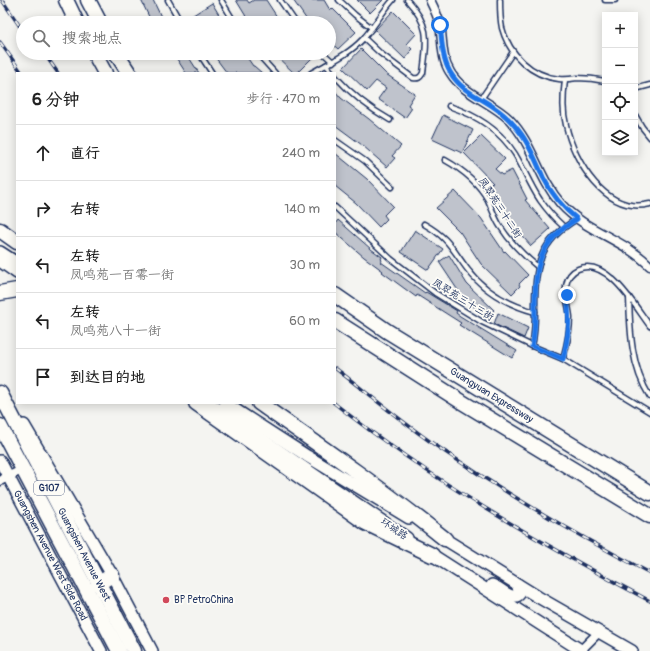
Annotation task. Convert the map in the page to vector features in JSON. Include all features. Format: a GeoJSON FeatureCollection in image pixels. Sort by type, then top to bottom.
{"type":"FeatureCollection","features":[{"type":"Feature","properties":{"kind":"highway"},"geometry":{"type":"LineString","coordinates":[[66,0],[74,16]]}},
{"type":"Feature","properties":{"kind":"highway"},"geometry":{"type":"LineString","coordinates":[[88,0],[96,16]]}},
{"type":"Feature","properties":{"kind":"highway"},"geometry":{"type":"LineString","coordinates":[[98,60],[104,72]]}},
{"type":"Feature","properties":{"kind":"highway"},"geometry":{"type":"LineString","coordinates":[[121,60],[128,72]]}},
{"type":"Feature","properties":{"kind":"highway"},"geometry":{"type":"LineString","coordinates":[[0,230],[16,241]]}},
{"type":"Feature","properties":{"kind":"highway"},"geometry":{"type":"LineString","coordinates":[[0,293],[16,290]]}},
{"type":"Feature","properties":{"kind":"highway","name":"Guangyuan Expressway"},"geometry":{"type":"LineString","coordinates":[[336,296],[387,331],[650,493]]}},
{"type":"Feature","properties":{"kind":"highway","name":"Guangyuan Expressway"},"geometry":{"type":"LineString","coordinates":[[336,322],[469,406],[650,516]]}},
{"type":"Feature","properties":{"kind":"highway","name":"Guangshen Avenue West"},"geometry":{"type":"LineString","coordinates":[[1,395],[134,651]]}},
{"type":"Feature","properties":{"kind":"highway"},"geometry":{"type":"LineString","coordinates":[[197,404],[366,523],[432,555]]}},
{"type":"Feature","properties":{"kind":"highway"},"geometry":{"type":"LineString","coordinates":[[260,404],[338,457],[397,500],[444,539]]}},
{"type":"Feature","properties":{"kind":"highway","name":"Guangshen Avenue West"},"geometry":{"type":"LineString","coordinates":[[0,426],[119,651]]}},
{"type":"Feature","properties":{"kind":"highway"},"geometry":{"type":"LineString","coordinates":[[98,584],[112,575]]}},
{"type":"Feature","properties":{"kind":"main road"},"geometry":{"type":"LineString","coordinates":[[0,252],[16,262]]}},
{"type":"Feature","properties":{"kind":"main road"},"geometry":{"type":"LineString","coordinates":[[0,261],[16,272]]}},
{"type":"Feature","properties":{"kind":"main road"},"geometry":{"type":"LineString","coordinates":[[1,395],[21,420],[112,575],[152,651]]}},
{"type":"Feature","properties":{"kind":"main road","name":"环城路"},"geometry":{"type":"LineString","coordinates":[[210,404],[432,555],[475,581],[581,651]]}},
{"type":"Feature","properties":{"kind":"main road","name":"环城路"},"geometry":{"type":"LineString","coordinates":[[227,404],[307,456],[517,584],[632,651]]}},
{"type":"Feature","properties":{"kind":"main road","name":"Guangshen Avenue West Side Road"},"geometry":{"type":"LineString","coordinates":[[0,460],[4,478],[101,651]]}},
{"type":"Feature","properties":{"kind":"main road"},"geometry":{"type":"LineString","coordinates":[[475,581],[494,585],[511,596],[515,596],[520,593],[517,584]]}},
{"type":"Feature","properties":{"kind":"street"},"geometry":{"type":"LineString","coordinates":[[430,0],[440,25],[444,57],[449,71],[457,83],[468,92],[496,108],[520,132],[529,146],[551,191],[560,204],[577,219],[598,233],[629,248],[650,266]]}},
{"type":"Feature","properties":{"kind":"street"},"geometry":{"type":"LineString","coordinates":[[4,478],[23,469]]}},
{"type":"Feature","properties":{"kind":"street"},"geometry":{"type":"LineString","coordinates":[[581,651],[599,632]]}},
{"type":"Feature","properties":{"kind":"lane"},"geometry":{"type":"LineString","coordinates":[[168,0],[177,16]]}},
{"type":"Feature","properties":{"kind":"lane"},"geometry":{"type":"LineString","coordinates":[[221,0],[231,16]]}},
{"type":"Feature","properties":{"kind":"lane"},"geometry":{"type":"LineString","coordinates":[[280,0],[291,16]]}},
{"type":"Feature","properties":{"kind":"lane"},"geometry":{"type":"LineString","coordinates":[[339,0],[372,28]]}},
{"type":"Feature","properties":{"kind":"lane"},"geometry":{"type":"LineString","coordinates":[[336,60],[364,38],[393,0]]}},
{"type":"Feature","properties":{"kind":"lane"},"geometry":{"type":"LineString","coordinates":[[364,38],[380,53],[413,78],[417,79],[421,77],[423,73],[426,35],[424,23],[407,0]]}},
{"type":"Feature","properties":{"kind":"lane"},"geometry":{"type":"LineString","coordinates":[[500,0],[502,27],[506,40],[513,52],[532,70],[544,76],[565,80],[587,78],[602,80]]}},
{"type":"Feature","properties":{"kind":"lane"},"geometry":{"type":"LineString","coordinates":[[606,0],[615,0]]}},
{"type":"Feature","properties":{"kind":"lane"},"geometry":{"type":"LineString","coordinates":[[481,99],[513,52]]}},
{"type":"Feature","properties":{"kind":"lane"},"geometry":{"type":"LineString","coordinates":[[204,60],[211,72]]}},
{"type":"Feature","properties":{"kind":"lane"},"geometry":{"type":"LineString","coordinates":[[263,60],[274,72]]}},
{"type":"Feature","properties":{"kind":"lane"},"geometry":{"type":"LineString","coordinates":[[313,72],[336,60]]}},
{"type":"Feature","properties":{"kind":"lane"},"geometry":{"type":"LineString","coordinates":[[326,65],[332,72]]}},
{"type":"Feature","properties":{"kind":"lane"},"geometry":{"type":"LineString","coordinates":[[336,77],[355,96],[371,109],[390,120]]}},
{"type":"Feature","properties":{"kind":"lane"},"geometry":{"type":"LineString","coordinates":[[565,80],[563,94],[565,124],[572,145],[582,165],[601,188],[612,198],[631,206],[650,204]]}},
{"type":"Feature","properties":{"kind":"lane"},"geometry":{"type":"LineString","coordinates":[[638,87],[650,84]]}},
{"type":"Feature","properties":{"kind":"lane"},"geometry":{"type":"LineString","coordinates":[[449,106],[479,119],[505,140],[515,153],[540,200],[564,227]]}},
{"type":"Feature","properties":{"kind":"lane"},"geometry":{"type":"LineString","coordinates":[[638,120],[650,137]]}},
{"type":"Feature","properties":{"kind":"lane"},"geometry":{"type":"LineString","coordinates":[[336,141],[365,161],[392,187]]}},
{"type":"Feature","properties":{"kind":"lane","name":"凤翠苑三十二街"},"geometry":{"type":"LineString","coordinates":[[445,160],[470,177],[480,188],[506,234],[521,252],[538,267]]}},
{"type":"Feature","properties":{"kind":"lane","name":"凤翠苑三十三街"},"geometry":{"type":"LineString","coordinates":[[336,209],[391,259],[435,293],[482,322],[563,359],[650,412]]}},
{"type":"Feature","properties":{"kind":"lane"},"geometry":{"type":"LineString","coordinates":[[532,346],[536,324],[536,278],[542,255],[548,244],[564,227],[577,219]]}},
{"type":"Feature","properties":{"kind":"lane"},"geometry":{"type":"LineString","coordinates":[[424,224],[445,238],[479,282],[505,301],[519,308],[535,312]]}},
{"type":"Feature","properties":{"kind":"lane"},"geometry":{"type":"LineString","coordinates":[[563,359],[568,338],[570,317],[566,288],[567,281],[571,274],[583,267],[591,267],[616,281],[650,326]]}},
{"type":"Feature","properties":{"kind":"lane"},"geometry":{"type":"LineString","coordinates":[[629,297],[630,335],[633,355],[639,375],[650,397]]}},
{"type":"Feature","properties":{"kind":"building"},"geometry":{"type":"Polygon","coordinates":[[[141,0],[153,0],[161,16],[149,16],[141,0]]]}},
{"type":"Feature","properties":{"kind":"building"},"geometry":{"type":"Polygon","coordinates":[[[236,0],[247,0],[249,3],[254,0],[266,0],[276,16],[246,16],[236,0]]]}},
{"type":"Feature","properties":{"kind":"building"},"geometry":{"type":"Polygon","coordinates":[[[293,0],[324,0],[330,10],[332,8],[356,32],[338,49],[336,47],[336,16],[304,16],[293,0]]]}},
{"type":"Feature","properties":{"kind":"building"},"geometry":{"type":"Polygon","coordinates":[[[357,0],[383,0],[370,13],[357,0]]]}},
{"type":"Feature","properties":{"kind":"building"},"geometry":{"type":"Polygon","coordinates":[[[212,3],[220,16],[192,16],[212,3]]]}},
{"type":"Feature","properties":{"kind":"building"},"geometry":{"type":"Polygon","coordinates":[[[393,11],[416,34],[407,44],[412,49],[405,59],[375,30],[393,11]]]}},
{"type":"Feature","properties":{"kind":"building"},"geometry":{"type":"Polygon","coordinates":[[[361,49],[386,74],[415,94],[408,105],[412,108],[405,118],[378,99],[386,88],[376,81],[367,91],[343,68],[361,49]]]}},
{"type":"Feature","properties":{"kind":"building"},"geometry":{"type":"Polygon","coordinates":[[[178,60],[191,60],[198,72],[185,72],[178,60]]]}},
{"type":"Feature","properties":{"kind":"building"},"geometry":{"type":"Polygon","coordinates":[[[217,60],[249,60],[253,66],[261,72],[226,72],[217,60]]]}},
{"type":"Feature","properties":{"kind":"building"},"geometry":{"type":"Polygon","coordinates":[[[280,60],[310,60],[298,72],[293,72],[280,60]]]}},
{"type":"Feature","properties":{"kind":"building"},"geometry":{"type":"Polygon","coordinates":[[[336,92],[341,98],[401,146],[392,156],[395,158],[387,167],[362,145],[336,126],[336,92]]]}},
{"type":"Feature","properties":{"kind":"building"},"geometry":{"type":"Polygon","coordinates":[[[443,115],[473,130],[462,153],[432,139],[443,115]]]}},
{"type":"Feature","properties":{"kind":"building"},"geometry":{"type":"Polygon","coordinates":[[[481,136],[505,159],[495,169],[502,175],[512,170],[527,199],[525,200],[550,229],[531,246],[509,221],[490,184],[493,183],[464,153],[481,136]]]}},
{"type":"Feature","properties":{"kind":"building"},"geometry":{"type":"Polygon","coordinates":[[[336,154],[367,179],[393,206],[384,215],[387,219],[379,227],[356,203],[336,187],[336,154]]]}},
{"type":"Feature","properties":{"kind":"building"},"geometry":{"type":"Polygon","coordinates":[[[455,191],[481,218],[504,252],[505,251],[528,275],[512,294],[481,264],[460,232],[436,208],[455,191]]]}},
{"type":"Feature","properties":{"kind":"building"},"geometry":{"type":"Polygon","coordinates":[[[338,220],[382,257],[381,262],[425,293],[426,292],[457,311],[456,313],[460,316],[517,351],[512,358],[459,325],[461,323],[417,295],[416,297],[382,272],[383,271],[336,233],[336,223],[338,220]]]}},
{"type":"Feature","properties":{"kind":"building"},"geometry":{"type":"Polygon","coordinates":[[[415,230],[443,249],[428,270],[401,252],[415,230]]]}},
{"type":"Feature","properties":{"kind":"building"},"geometry":{"type":"Polygon","coordinates":[[[449,255],[467,284],[494,310],[486,319],[459,292],[439,262],[449,255]]]}},
{"type":"Feature","properties":{"kind":"building"},"geometry":{"type":"Polygon","coordinates":[[[498,313],[528,328],[524,338],[494,324],[498,313]]]}},
{"type":"Feature","properties":{"kind":"railway"},"geometry":{"type":"LineString","coordinates":[[2,0],[16,21]]}},
{"type":"Feature","properties":{"kind":"railway"},"geometry":{"type":"LineString","coordinates":[[0,42],[21,72]]}},
{"type":"Feature","properties":{"kind":"railway"},"geometry":{"type":"LineString","coordinates":[[49,60],[57,72]]}},
{"type":"Feature","properties":{"kind":"railway"},"geometry":{"type":"LineString","coordinates":[[336,369],[414,430],[492,483],[596,544],[650,573]]}},
{"type":"Feature","properties":{"kind":"railway"},"geometry":{"type":"LineString","coordinates":[[335,404],[371,432],[448,485],[568,557],[650,601]]}},
{"type":"Feature","properties":{"kind":"place","name":"BP PetroChina"},"geometry":{"type":"Point","coordinates":[166,600]}},
{"type":"Feature","properties":{"kind":"route"},"geometry":{"type":"LineString","coordinates":[[440,25],[444,57],[449,71],[457,83],[468,92],[496,108],[520,132],[529,146],[551,191],[560,204],[577,219],[564,227],[548,244],[542,255],[536,278],[536,324],[532,346],[563,359],[568,338],[570,317],[567,295]]}}]}
